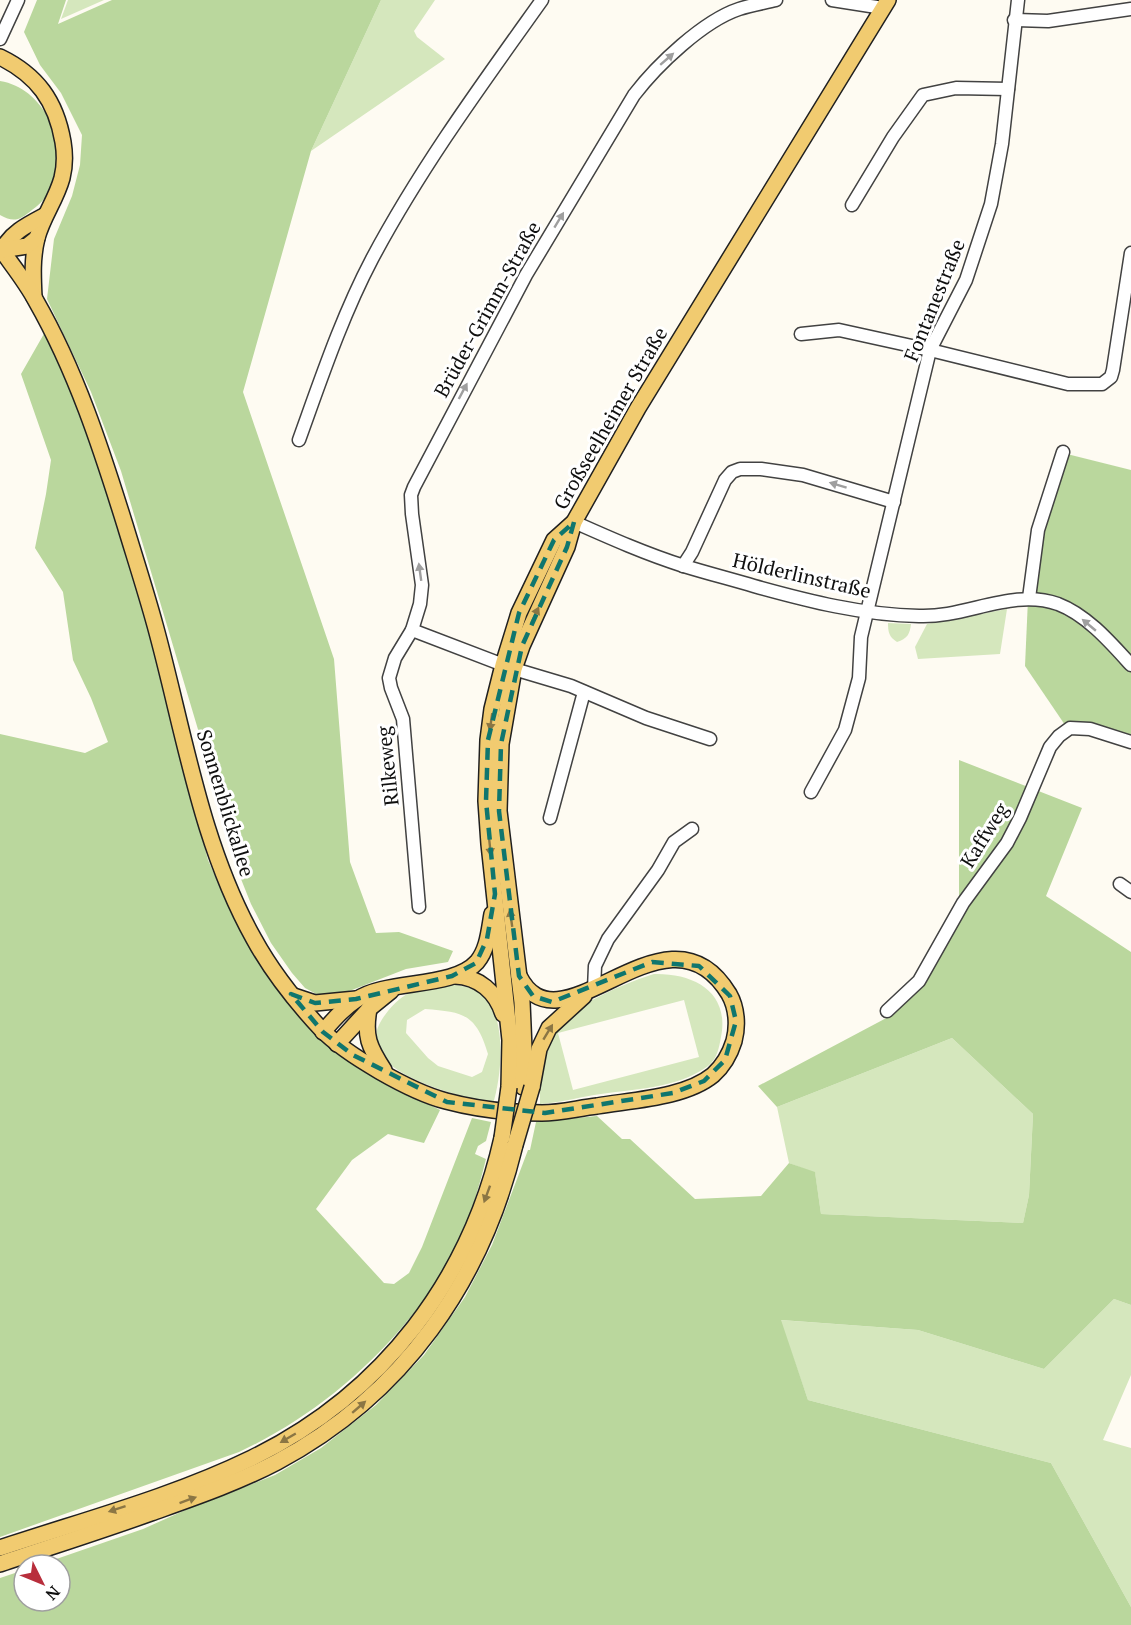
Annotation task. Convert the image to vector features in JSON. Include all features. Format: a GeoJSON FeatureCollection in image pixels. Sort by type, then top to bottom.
{"type":"FeatureCollection","features":[{"type":"Feature","properties":{"kind":"main road","name":"Großseelheimer Straße"},"geometry":{"type":"LineString","coordinates":[[510,1040],[487,810],[488,751],[492,709],[509,667],[519,613],[554,540],[574,522],[644,398],[885,4]]}},
{"type":"Feature","properties":{"kind":"main road"},"geometry":{"type":"LineString","coordinates":[[0,57],[29,76],[45,93],[54,107],[60,126],[65,163],[54,199],[44,216],[37,238],[33,265],[34,297]]}},
{"type":"Feature","properties":{"kind":"main road"},"geometry":{"type":"LineString","coordinates":[[1,249],[10,237],[23,227],[44,216]]}},
{"type":"Feature","properties":{"kind":"main road"},"geometry":{"type":"LineString","coordinates":[[1,249],[27,246],[37,238]]}},
{"type":"Feature","properties":{"kind":"main road","name":"Sonnenblickallee"},"geometry":{"type":"LineString","coordinates":[[1,249],[34,297],[56,339],[98,438],[155,622],[207,829],[239,911],[255,942],[291,994],[323,1032],[337,1044],[388,1075],[447,1102],[498,1110],[545,1113],[652,1097],[688,1088],[715,1073],[731,1050],[736,1030],[734,1007],[730,996],[717,978],[699,966],[672,960],[652,962],[594,989]]}},
{"type":"Feature","properties":{"kind":"main road"},"geometry":{"type":"LineString","coordinates":[[0,1548],[156,1496],[250,1459],[291,1437],[359,1388],[414,1329],[441,1291],[476,1222],[508,1142],[521,1087],[524,1032],[499,811],[501,744],[509,667]]}},
{"type":"Feature","properties":{"kind":"main road"},"geometry":{"type":"LineString","coordinates":[[291,994],[315,1003],[356,999],[371,993],[452,976],[468,970],[482,955],[495,894]]}},
{"type":"Feature","properties":{"kind":"main road"},"geometry":{"type":"LineString","coordinates":[[452,976],[472,978],[494,996],[500,1006],[521,1087]]}},
{"type":"Feature","properties":{"kind":"main road"},"geometry":{"type":"LineString","coordinates":[[519,976],[533,996],[544,1000],[562,1000],[594,989]]}},
{"type":"Feature","properties":{"kind":"main road"},"geometry":{"type":"LineString","coordinates":[[337,1044],[370,1008],[396,988]]}},
{"type":"Feature","properties":{"kind":"main road"},"geometry":{"type":"LineString","coordinates":[[521,1087],[549,1028],[594,989]]}},
{"type":"Feature","properties":{"kind":"main road"},"geometry":{"type":"LineString","coordinates":[[323,1032],[356,999]]}},
{"type":"Feature","properties":{"kind":"main road"},"geometry":{"type":"LineString","coordinates":[[370,1008],[366,1028],[370,1048],[388,1075]]}},
{"type":"Feature","properties":{"kind":"main road"},"geometry":{"type":"LineString","coordinates":[[0,1564],[185,1501],[252,1474],[297,1451],[348,1417],[387,1382],[411,1356],[454,1296],[472,1265],[507,1175],[508,1142]]}},
{"type":"Feature","properties":{"kind":"street"},"geometry":{"type":"LineString","coordinates":[[0,39],[18,0]]}},
{"type":"Feature","properties":{"kind":"street"},"geometry":{"type":"LineString","coordinates":[[299,440],[333,347],[372,260],[426,166],[542,0]]}},
{"type":"Feature","properties":{"kind":"street","name":"Brüder-Grimm-Straße"},"geometry":{"type":"LineString","coordinates":[[412,630],[420,604],[422,585],[411,495],[526,274],[619,119],[650,74],[691,38],[714,22],[738,9],[776,0]]}},
{"type":"Feature","properties":{"kind":"street"},"geometry":{"type":"LineString","coordinates":[[832,0],[885,4]]}},
{"type":"Feature","properties":{"kind":"street","name":"Fontanestraße"},"geometry":{"type":"LineString","coordinates":[[811,792],[845,730],[859,678],[861,637],[930,350],[966,280],[991,204],[1002,144],[1018,0]]}},
{"type":"Feature","properties":{"kind":"street"},"geometry":{"type":"LineString","coordinates":[[1014,20],[1048,21],[1131,9]]}},
{"type":"Feature","properties":{"kind":"street"},"geometry":{"type":"LineString","coordinates":[[852,205],[893,137],[923,95],[956,88],[1008,89]]}},
{"type":"Feature","properties":{"kind":"street"},"geometry":{"type":"LineString","coordinates":[[801,334],[839,330],[1068,384],[1102,384],[1111,376],[1113,370],[1131,253]]}},
{"type":"Feature","properties":{"kind":"street"},"geometry":{"type":"LineString","coordinates":[[1063,452],[1038,530],[1029,598],[1058,604],[1075,614],[1090,625],[1131,665]]}},
{"type":"Feature","properties":{"kind":"street"},"geometry":{"type":"LineString","coordinates":[[683,566],[692,552],[725,480],[732,472],[740,469],[762,469],[803,475],[894,502]]}},
{"type":"Feature","properties":{"kind":"street","name":"Hölderlinstraße"},"geometry":{"type":"LineString","coordinates":[[574,522],[683,566],[798,598],[868,611],[909,616],[941,616],[1029,598]]}},
{"type":"Feature","properties":{"kind":"street"},"geometry":{"type":"LineString","coordinates":[[412,630],[509,667],[584,692],[646,718],[710,739]]}},
{"type":"Feature","properties":{"kind":"street","name":"Rilkeweg"},"geometry":{"type":"LineString","coordinates":[[412,630],[395,658],[389,678],[403,719],[419,907]]}},
{"type":"Feature","properties":{"kind":"street"},"geometry":{"type":"LineString","coordinates":[[550,818],[584,692]]}},
{"type":"Feature","properties":{"kind":"street","name":"Kaffweg"},"geometry":{"type":"LineString","coordinates":[[887,1011],[919,981],[963,903],[1006,843],[1020,818],[1050,747],[1059,736],[1070,728],[1090,729],[1131,742]]}},
{"type":"Feature","properties":{"kind":"street"},"geometry":{"type":"LineString","coordinates":[[594,989],[595,966],[608,939],[658,870],[674,842],[692,829]]}},
{"type":"Feature","properties":{"kind":"street"},"geometry":{"type":"LineString","coordinates":[[1120,884],[1131,892]]}},
{"type":"Feature","properties":{"kind":"highlighted area"},"geometry":{"type":"Polygon","coordinates":[[[574,522],[567,547],[522,646],[501,744],[499,811],[519,976],[533,996],[552,1002],[652,962],[699,966],[730,996],[736,1021],[725,1060],[704,1081],[673,1093],[545,1113],[447,1102],[353,1055],[323,1032],[291,994],[315,1003],[356,999],[452,976],[476,963],[487,939],[495,894],[486,801],[488,740],[519,613],[554,540],[574,522]]]}},
{"type":"Feature","properties":{"kind":"green space"},"geometry":{"type":"Polygon","coordinates":[[[37,0],[66,0],[58,24],[112,0],[381,0],[311,151],[243,392],[334,659],[350,862],[376,933],[399,932],[453,951],[448,962],[406,969],[352,990],[320,996],[305,988],[292,973],[271,943],[251,904],[239,874],[121,471],[91,392],[47,299],[54,239],[72,196],[80,165],[82,135],[61,93],[40,65],[24,32],[37,0]]]}},
{"type":"Feature","properties":{"kind":"green space"},"geometry":{"type":"Polygon","coordinates":[[[68,0],[104,0],[61,19],[68,0]]]}},
{"type":"Feature","properties":{"kind":"green space"},"geometry":{"type":"Polygon","coordinates":[[[381,0],[435,0],[414,31],[417,37],[445,59],[311,151],[381,0]]]}},
{"type":"Feature","properties":{"kind":"green space"},"geometry":{"type":"Polygon","coordinates":[[[0,81],[16,86],[40,105],[55,134],[58,150],[58,166],[50,190],[36,207],[17,219],[9,219],[0,215],[0,81]]]}},
{"type":"Feature","properties":{"kind":"green space"},"geometry":{"type":"Polygon","coordinates":[[[45,332],[76,404],[107,487],[141,603],[208,860],[233,917],[282,995],[304,1023],[365,1072],[440,1110],[424,1143],[388,1134],[352,1160],[316,1209],[384,1283],[394,1284],[409,1273],[422,1247],[472,1118],[491,1122],[486,1141],[478,1146],[475,1154],[486,1159],[474,1203],[443,1274],[386,1345],[328,1398],[285,1427],[239,1452],[0,1537],[0,734],[85,753],[108,742],[73,660],[63,592],[35,548],[51,460],[21,374],[45,332]]]}},
{"type":"Feature","properties":{"kind":"green space"},"geometry":{"type":"Polygon","coordinates":[[[1067,454],[1131,470],[1131,739],[1065,725],[1025,666],[1028,599],[1034,565],[1067,454]]]}},
{"type":"Feature","properties":{"kind":"green space"},"geometry":{"type":"Polygon","coordinates":[[[1007,609],[1000,654],[918,659],[915,647],[927,624],[1007,609]]]}},
{"type":"Feature","properties":{"kind":"green space"},"geometry":{"type":"Polygon","coordinates":[[[888,623],[911,624],[906,638],[897,642],[892,638],[888,623]]]}},
{"type":"Feature","properties":{"kind":"green space"},"geometry":{"type":"Polygon","coordinates":[[[959,760],[1082,808],[1046,896],[1131,952],[1131,1305],[1114,1299],[1044,1369],[918,1330],[781,1320],[808,1400],[1051,1463],[1131,1607],[1131,1625],[0,1625],[0,1578],[12,1574],[12,1613],[72,1613],[72,1554],[143,1529],[275,1475],[321,1448],[376,1405],[424,1355],[465,1297],[492,1245],[528,1150],[530,1150],[536,1122],[597,1116],[622,1139],[630,1139],[695,1199],[761,1196],[789,1163],[815,1172],[821,1214],[1023,1223],[1029,1195],[1033,1114],[952,1038],[777,1107],[758,1086],[892,1015],[924,984],[967,907],[959,902],[959,760]]]}},
{"type":"Feature","properties":{"kind":"green space"},"geometry":{"type":"Polygon","coordinates":[[[654,974],[683,977],[706,988],[720,1008],[722,1021],[716,1057],[696,1074],[668,1084],[540,1104],[539,1089],[543,1059],[547,1044],[562,1021],[600,996],[654,974]],[[684,1000],[558,1033],[573,1090],[699,1057],[684,1000]]]}},
{"type":"Feature","properties":{"kind":"green space"},"geometry":{"type":"Polygon","coordinates":[[[449,984],[477,991],[489,1002],[499,1029],[500,1045],[499,1077],[493,1104],[432,1087],[410,1077],[391,1065],[379,1051],[376,1035],[385,1015],[392,1007],[413,991],[449,984]],[[425,1009],[407,1020],[406,1033],[428,1058],[438,1066],[472,1077],[482,1072],[488,1054],[479,1031],[473,1023],[459,1014],[425,1009]]]}},
{"type":"Feature","properties":{"kind":"green space"},"geometry":{"type":"Polygon","coordinates":[[[952,1038],[1033,1114],[1029,1195],[1023,1223],[821,1214],[815,1173],[789,1163],[777,1107],[952,1038]]]}},
{"type":"Feature","properties":{"kind":"green space"},"geometry":{"type":"Polygon","coordinates":[[[1114,1299],[1131,1305],[1131,1375],[1103,1440],[1131,1448],[1131,1607],[1051,1463],[808,1400],[780,1320],[918,1330],[1044,1369],[1114,1299]]]}}]}
